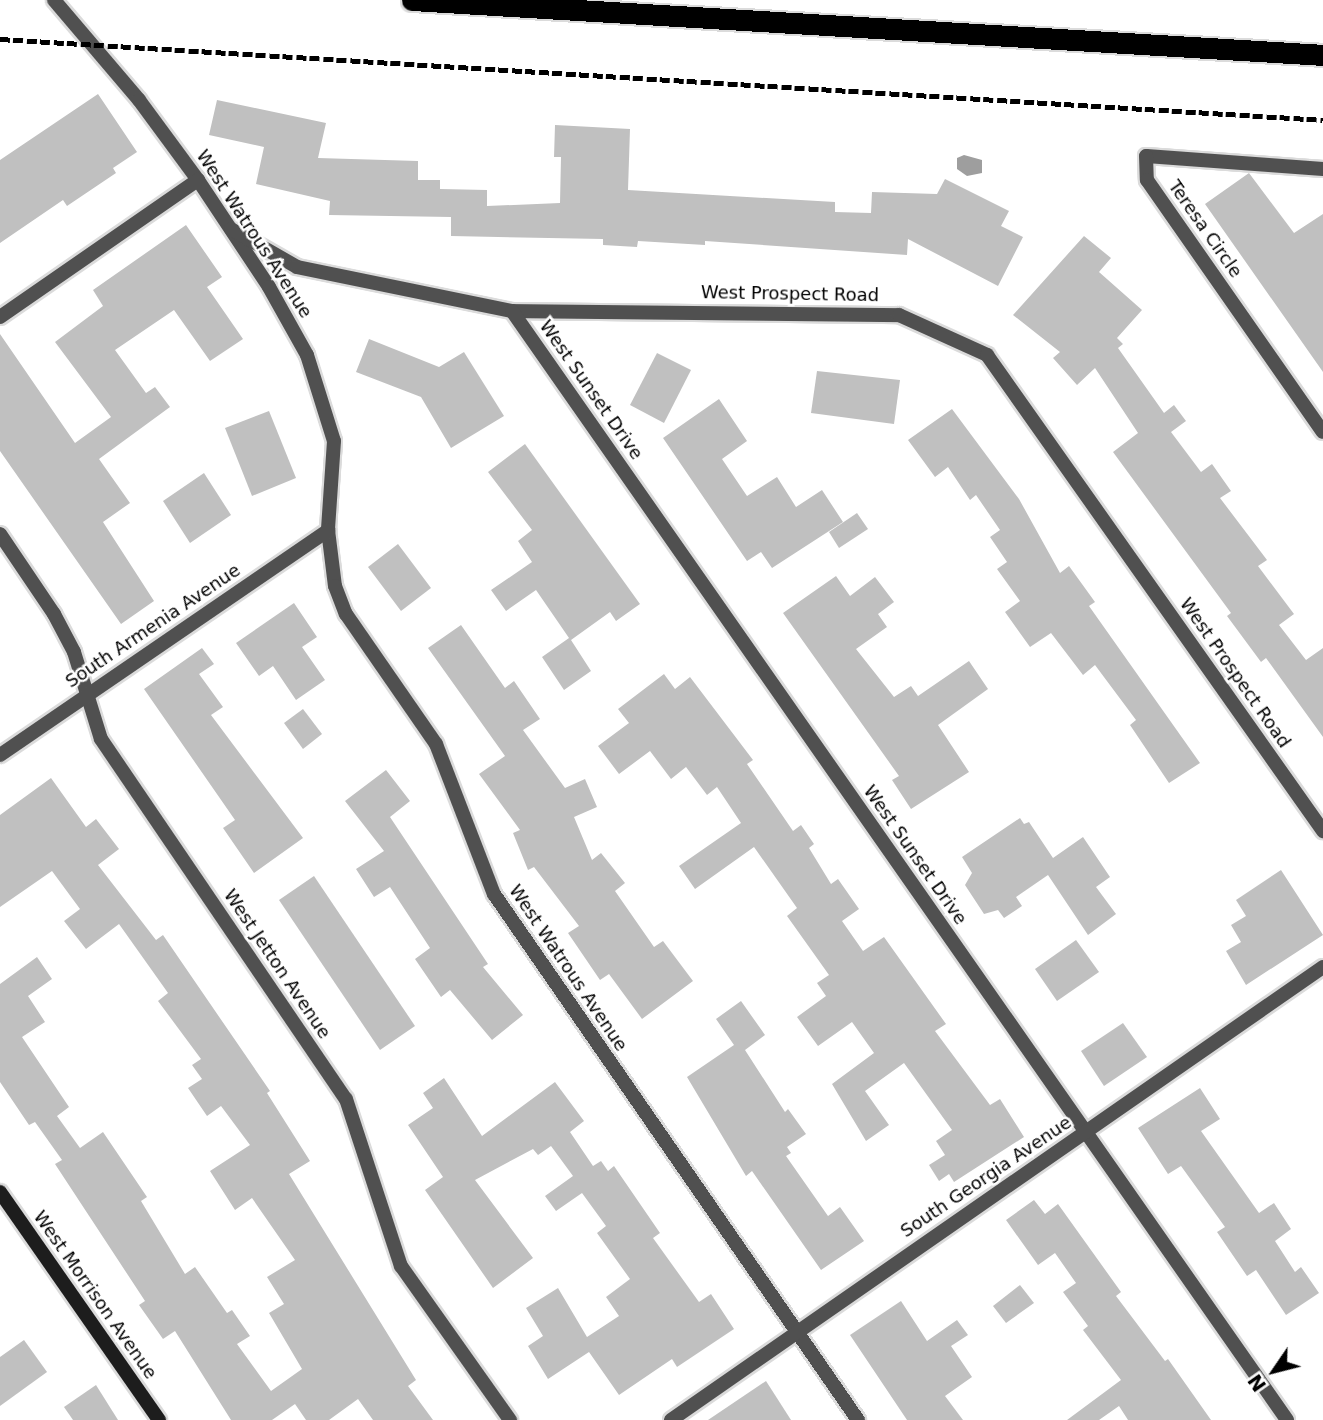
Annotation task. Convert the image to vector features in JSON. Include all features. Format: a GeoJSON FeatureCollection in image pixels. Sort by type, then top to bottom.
{"type":"FeatureCollection","features":[{"type":"Feature","properties":{"kind":"highway"},"geometry":{"type":"LineString","coordinates":[[412,0],[1323,55]]}},
{"type":"Feature","properties":{"kind":"street","name":"West Watrous Avenue"},"geometry":{"type":"LineString","coordinates":[[54,0],[139,100],[198,180],[269,287],[321,391],[334,441],[328,530],[335,586],[346,614],[436,744],[494,894],[858,1420]]}},
{"type":"Feature","properties":{"kind":"street","name":"Teresa Circle"},"geometry":{"type":"LineString","coordinates":[[1323,169],[1146,156],[1147,180],[1323,432]]}},
{"type":"Feature","properties":{"kind":"street"},"geometry":{"type":"LineString","coordinates":[[0,317],[198,180]]}},
{"type":"Feature","properties":{"kind":"street","name":"West Prospect Road"},"geometry":{"type":"LineString","coordinates":[[227,226],[298,267],[512,311],[899,315],[987,355],[1323,831]]}},
{"type":"Feature","properties":{"kind":"street","name":"West Sunset Drive"},"geometry":{"type":"LineString","coordinates":[[512,311],[1287,1420]]}},
{"type":"Feature","properties":{"kind":"street","name":"South Armenia Avenue"},"geometry":{"type":"LineString","coordinates":[[0,755],[328,530]]}},
{"type":"Feature","properties":{"kind":"street","name":"West Jetton Avenue"},"geometry":{"type":"LineString","coordinates":[[0,534],[54,614],[88,694],[101,739],[346,1099],[401,1266],[510,1420]]}},
{"type":"Feature","properties":{"kind":"street","name":"South Georgia Avenue"},"geometry":{"type":"LineString","coordinates":[[671,1420],[796,1330],[1323,967]]}},
{"type":"Feature","properties":{"kind":"street","name":"West Morrison Avenue"},"geometry":{"type":"LineString","coordinates":[[0,1192],[159,1420]]}},
{"type":"Feature","properties":{"kind":"shaded area"},"geometry":{"type":"Polygon","coordinates":[[[964,155],[982,160],[982,173],[967,176],[957,169],[957,158],[964,155]]]}},
{"type":"Feature","properties":{"kind":"building"},"geometry":{"type":"Polygon","coordinates":[[[98,94],[137,152],[113,168],[116,173],[67,206],[63,200],[0,243],[0,160],[98,94]]]}},
{"type":"Feature","properties":{"kind":"building"},"geometry":{"type":"Polygon","coordinates":[[[217,100],[326,123],[318,158],[418,161],[418,180],[440,180],[440,189],[487,190],[487,206],[560,203],[561,157],[554,157],[555,125],[630,129],[628,190],[835,202],[835,212],[871,213],[872,192],[937,194],[945,179],[1009,211],[1001,226],[1023,237],[998,286],[908,239],[907,255],[705,241],[705,245],[638,241],[637,247],[603,245],[603,239],[451,236],[451,217],[329,215],[330,201],[256,184],[264,147],[209,135],[217,100]]]}},
{"type":"Feature","properties":{"kind":"building"},"geometry":{"type":"Polygon","coordinates":[[[1249,173],[1294,233],[1323,214],[1323,372],[1205,204],[1249,173]]]}},
{"type":"Feature","properties":{"kind":"building"},"geometry":{"type":"Polygon","coordinates":[[[186,225],[222,277],[207,287],[243,339],[210,361],[174,310],[115,350],[146,393],[155,387],[170,407],[99,459],[130,503],[103,522],[154,601],[121,624],[0,451],[0,334],[75,443],[111,417],[55,342],[103,306],[93,290],[186,225]]]}},
{"type":"Feature","properties":{"kind":"building"},"geometry":{"type":"Polygon","coordinates":[[[1084,236],[1111,258],[1099,272],[1142,310],[1117,338],[1123,344],[1118,348],[1164,413],[1174,405],[1186,421],[1171,432],[1201,472],[1212,464],[1231,491],[1220,498],[1267,560],[1258,566],[1294,614],[1279,625],[1306,660],[1323,648],[1323,737],[1266,658],[1261,662],[1227,616],[1231,613],[1113,452],[1138,433],[1095,368],[1077,385],[1053,358],[1060,352],[1013,315],[1084,236]]]}},
{"type":"Feature","properties":{"kind":"building"},"geometry":{"type":"Polygon","coordinates":[[[369,339],[439,367],[464,352],[504,416],[451,448],[421,397],[356,372],[369,339]]]}},
{"type":"Feature","properties":{"kind":"building"},"geometry":{"type":"Polygon","coordinates":[[[657,353],[691,370],[664,423],[630,405],[657,353]]]}},
{"type":"Feature","properties":{"kind":"building"},"geometry":{"type":"Polygon","coordinates":[[[817,371],[900,380],[894,424],[811,413],[817,371]]]}},
{"type":"Feature","properties":{"kind":"building"},"geometry":{"type":"Polygon","coordinates":[[[719,399],[747,441],[722,459],[747,496],[777,477],[796,507],[822,490],[843,522],[772,568],[761,552],[747,561],[663,438],[719,399]]]}},
{"type":"Feature","properties":{"kind":"building"},"geometry":{"type":"Polygon","coordinates":[[[952,409],[1019,499],[1060,573],[1069,566],[1095,602],[1089,606],[1200,763],[1169,783],[1130,725],[1136,720],[1095,665],[1083,675],[1051,633],[1030,647],[1005,612],[1020,601],[997,569],[1007,562],[990,537],[1000,530],[976,495],[970,500],[948,467],[935,477],[908,440],[952,409]]]}},
{"type":"Feature","properties":{"kind":"building"},"geometry":{"type":"Polygon","coordinates":[[[269,411],[296,478],[252,496],[225,428],[269,411]]]}},
{"type":"Feature","properties":{"kind":"building"},"geometry":{"type":"Polygon","coordinates":[[[525,444],[640,604],[616,621],[610,612],[571,640],[591,671],[564,690],[542,657],[569,638],[536,590],[506,611],[491,590],[532,562],[518,541],[532,530],[488,472],[525,444]]]}},
{"type":"Feature","properties":{"kind":"building"},"geometry":{"type":"Polygon","coordinates":[[[204,473],[231,515],[190,543],[163,501],[204,473]]]}},
{"type":"Feature","properties":{"kind":"building"},"geometry":{"type":"Polygon","coordinates":[[[857,513],[868,529],[839,548],[829,532],[857,513]]]}},
{"type":"Feature","properties":{"kind":"building"},"geometry":{"type":"Polygon","coordinates":[[[398,544],[431,588],[401,611],[368,567],[398,544]]]}},
{"type":"Feature","properties":{"kind":"building"},"geometry":{"type":"Polygon","coordinates":[[[836,576],[850,596],[875,577],[894,602],[878,614],[887,627],[856,649],[894,697],[911,686],[918,696],[969,661],[988,689],[938,725],[969,772],[911,809],[892,780],[899,776],[783,613],[836,576]]]}},
{"type":"Feature","properties":{"kind":"building"},"geometry":{"type":"Polygon","coordinates":[[[294,603],[317,637],[302,647],[325,680],[296,700],[273,666],[259,676],[236,643],[294,603]]]}},
{"type":"Feature","properties":{"kind":"building"},"geometry":{"type":"Polygon","coordinates":[[[461,625],[505,688],[514,681],[540,719],[523,730],[565,788],[585,779],[597,807],[574,817],[592,860],[601,853],[625,883],[615,891],[654,947],[663,941],[693,981],[642,1019],[609,974],[600,980],[568,933],[579,926],[534,867],[528,870],[513,833],[520,830],[479,774],[505,756],[428,648],[461,625]]]}},
{"type":"Feature","properties":{"kind":"building"},"geometry":{"type":"Polygon","coordinates":[[[202,648],[214,664],[199,674],[223,707],[211,715],[303,838],[254,873],[223,828],[235,820],[144,689],[202,648]]]}},
{"type":"Feature","properties":{"kind":"building"},"geometry":{"type":"Polygon","coordinates":[[[664,674],[675,689],[690,677],[753,760],[747,764],[793,831],[801,825],[814,844],[809,848],[831,884],[838,879],[859,909],[842,921],[863,951],[884,937],[946,1024],[935,1031],[990,1105],[1000,1099],[1024,1137],[954,1182],[949,1174],[939,1181],[929,1165],[945,1155],[936,1141],[952,1130],[904,1063],[865,1091],[889,1125],[866,1141],[832,1084],[874,1053],[852,1022],[818,1046],[797,1017],[826,996],[817,983],[829,975],[787,916],[797,908],[754,847],[695,889],[679,866],[741,823],[717,787],[707,795],[686,767],[671,779],[650,751],[619,774],[598,746],[629,723],[618,709],[664,674]]]}},
{"type":"Feature","properties":{"kind":"building"},"geometry":{"type":"Polygon","coordinates":[[[303,709],[322,734],[303,749],[284,723],[303,709]]]}},
{"type":"Feature","properties":{"kind":"building"},"geometry":{"type":"Polygon","coordinates":[[[386,770],[410,801],[390,817],[488,964],[483,967],[523,1015],[492,1040],[450,990],[441,997],[415,959],[430,948],[390,887],[374,897],[356,869],[384,851],[345,801],[386,770]]]}},
{"type":"Feature","properties":{"kind":"building"},"geometry":{"type":"Polygon","coordinates":[[[51,778],[86,827],[96,819],[119,849],[98,865],[156,940],[163,935],[270,1091],[267,1093],[310,1161],[289,1174],[416,1380],[408,1386],[433,1420],[373,1420],[358,1399],[329,1420],[306,1420],[295,1404],[272,1420],[231,1420],[175,1331],[163,1339],[139,1305],[145,1301],[55,1164],[62,1160],[35,1122],[29,1125],[0,1082],[0,984],[37,957],[52,979],[28,996],[45,1022],[22,1037],[69,1107],[57,1116],[80,1148],[103,1132],[147,1197],[141,1201],[185,1274],[195,1267],[227,1313],[232,1310],[250,1336],[237,1344],[271,1391],[302,1369],[269,1313],[284,1304],[267,1277],[295,1260],[252,1198],[235,1210],[210,1171],[250,1145],[221,1106],[207,1116],[188,1088],[202,1079],[192,1065],[201,1059],[158,1001],[168,993],[119,924],[86,949],[64,921],[80,909],[52,871],[0,907],[0,815],[51,778]]]}},
{"type":"Feature","properties":{"kind":"building"},"geometry":{"type":"Polygon","coordinates":[[[1020,818],[1024,824],[1029,822],[1053,858],[1083,837],[1110,877],[1096,887],[1116,914],[1088,935],[1048,875],[1016,897],[1022,906],[1004,918],[998,910],[984,914],[965,885],[972,873],[962,857],[1020,818]]]}},
{"type":"Feature","properties":{"kind":"building"},"geometry":{"type":"Polygon","coordinates":[[[1281,870],[1323,935],[1246,985],[1226,951],[1241,942],[1231,925],[1246,916],[1236,900],[1281,870]]]}},
{"type":"Feature","properties":{"kind":"building"},"geometry":{"type":"Polygon","coordinates":[[[314,876],[415,1026],[380,1050],[279,900],[314,876]]]}},
{"type":"Feature","properties":{"kind":"building"},"geometry":{"type":"Polygon","coordinates":[[[1076,940],[1099,972],[1057,1001],[1035,969],[1076,940]]]}},
{"type":"Feature","properties":{"kind":"building"},"geometry":{"type":"Polygon","coordinates":[[[741,1001],[765,1035],[745,1050],[785,1112],[788,1109],[806,1134],[787,1147],[791,1153],[786,1156],[828,1216],[840,1207],[864,1241],[821,1270],[752,1171],[746,1176],[687,1077],[734,1045],[716,1019],[741,1001]]]}},
{"type":"Feature","properties":{"kind":"building"},"geometry":{"type":"Polygon","coordinates":[[[1123,1023],[1147,1057],[1104,1086],[1081,1051],[1123,1023]]]}},
{"type":"Feature","properties":{"kind":"building"},"geometry":{"type":"Polygon","coordinates":[[[444,1078],[482,1136],[555,1082],[584,1121],[570,1132],[593,1166],[601,1161],[608,1171],[614,1166],[660,1233],[653,1238],[699,1302],[711,1294],[734,1329],[677,1367],[672,1359],[619,1395],[589,1352],[548,1379],[528,1346],[543,1336],[526,1308],[558,1288],[587,1337],[619,1316],[606,1297],[630,1279],[597,1233],[606,1226],[582,1193],[556,1211],[545,1196],[573,1176],[551,1146],[538,1155],[533,1149],[475,1180],[533,1258],[493,1288],[425,1190],[443,1177],[408,1125],[433,1108],[423,1093],[444,1078]]]}},
{"type":"Feature","properties":{"kind":"building"},"geometry":{"type":"Polygon","coordinates":[[[1200,1088],[1220,1119],[1201,1131],[1259,1213],[1274,1203],[1291,1229],[1275,1241],[1295,1272],[1301,1267],[1319,1293],[1286,1315],[1256,1270],[1247,1276],[1217,1232],[1225,1227],[1181,1166],[1168,1174],[1138,1128],[1200,1088]]]}},
{"type":"Feature","properties":{"kind":"building"},"geometry":{"type":"Polygon","coordinates":[[[1034,1200],[1045,1214],[1058,1204],[1121,1292],[1116,1296],[1165,1361],[1168,1359],[1211,1420],[1128,1420],[1119,1406],[1099,1420],[1067,1420],[1121,1380],[1083,1330],[1088,1326],[1063,1292],[1076,1283],[1055,1253],[1038,1265],[1006,1220],[1034,1200]]]}},
{"type":"Feature","properties":{"kind":"building"},"geometry":{"type":"Polygon","coordinates":[[[1020,1285],[1034,1303],[1006,1323],[993,1306],[1020,1285]]]}},
{"type":"Feature","properties":{"kind":"building"},"geometry":{"type":"Polygon","coordinates":[[[901,1301],[927,1341],[957,1320],[968,1335],[951,1346],[972,1377],[945,1396],[963,1420],[907,1420],[850,1335],[901,1301]]]}},
{"type":"Feature","properties":{"kind":"building"},"geometry":{"type":"Polygon","coordinates":[[[24,1340],[47,1372],[0,1406],[0,1357],[24,1340]]]}},
{"type":"Feature","properties":{"kind":"building"},"geometry":{"type":"Polygon","coordinates":[[[766,1381],[791,1420],[708,1420],[766,1381]]]}},
{"type":"Feature","properties":{"kind":"building"},"geometry":{"type":"Polygon","coordinates":[[[96,1385],[118,1420],[73,1420],[64,1407],[96,1385]]]}},
{"type":"Feature","properties":{"kind":"railway"},"geometry":{"type":"LineString","coordinates":[[0,39],[1323,120]]}}]}
